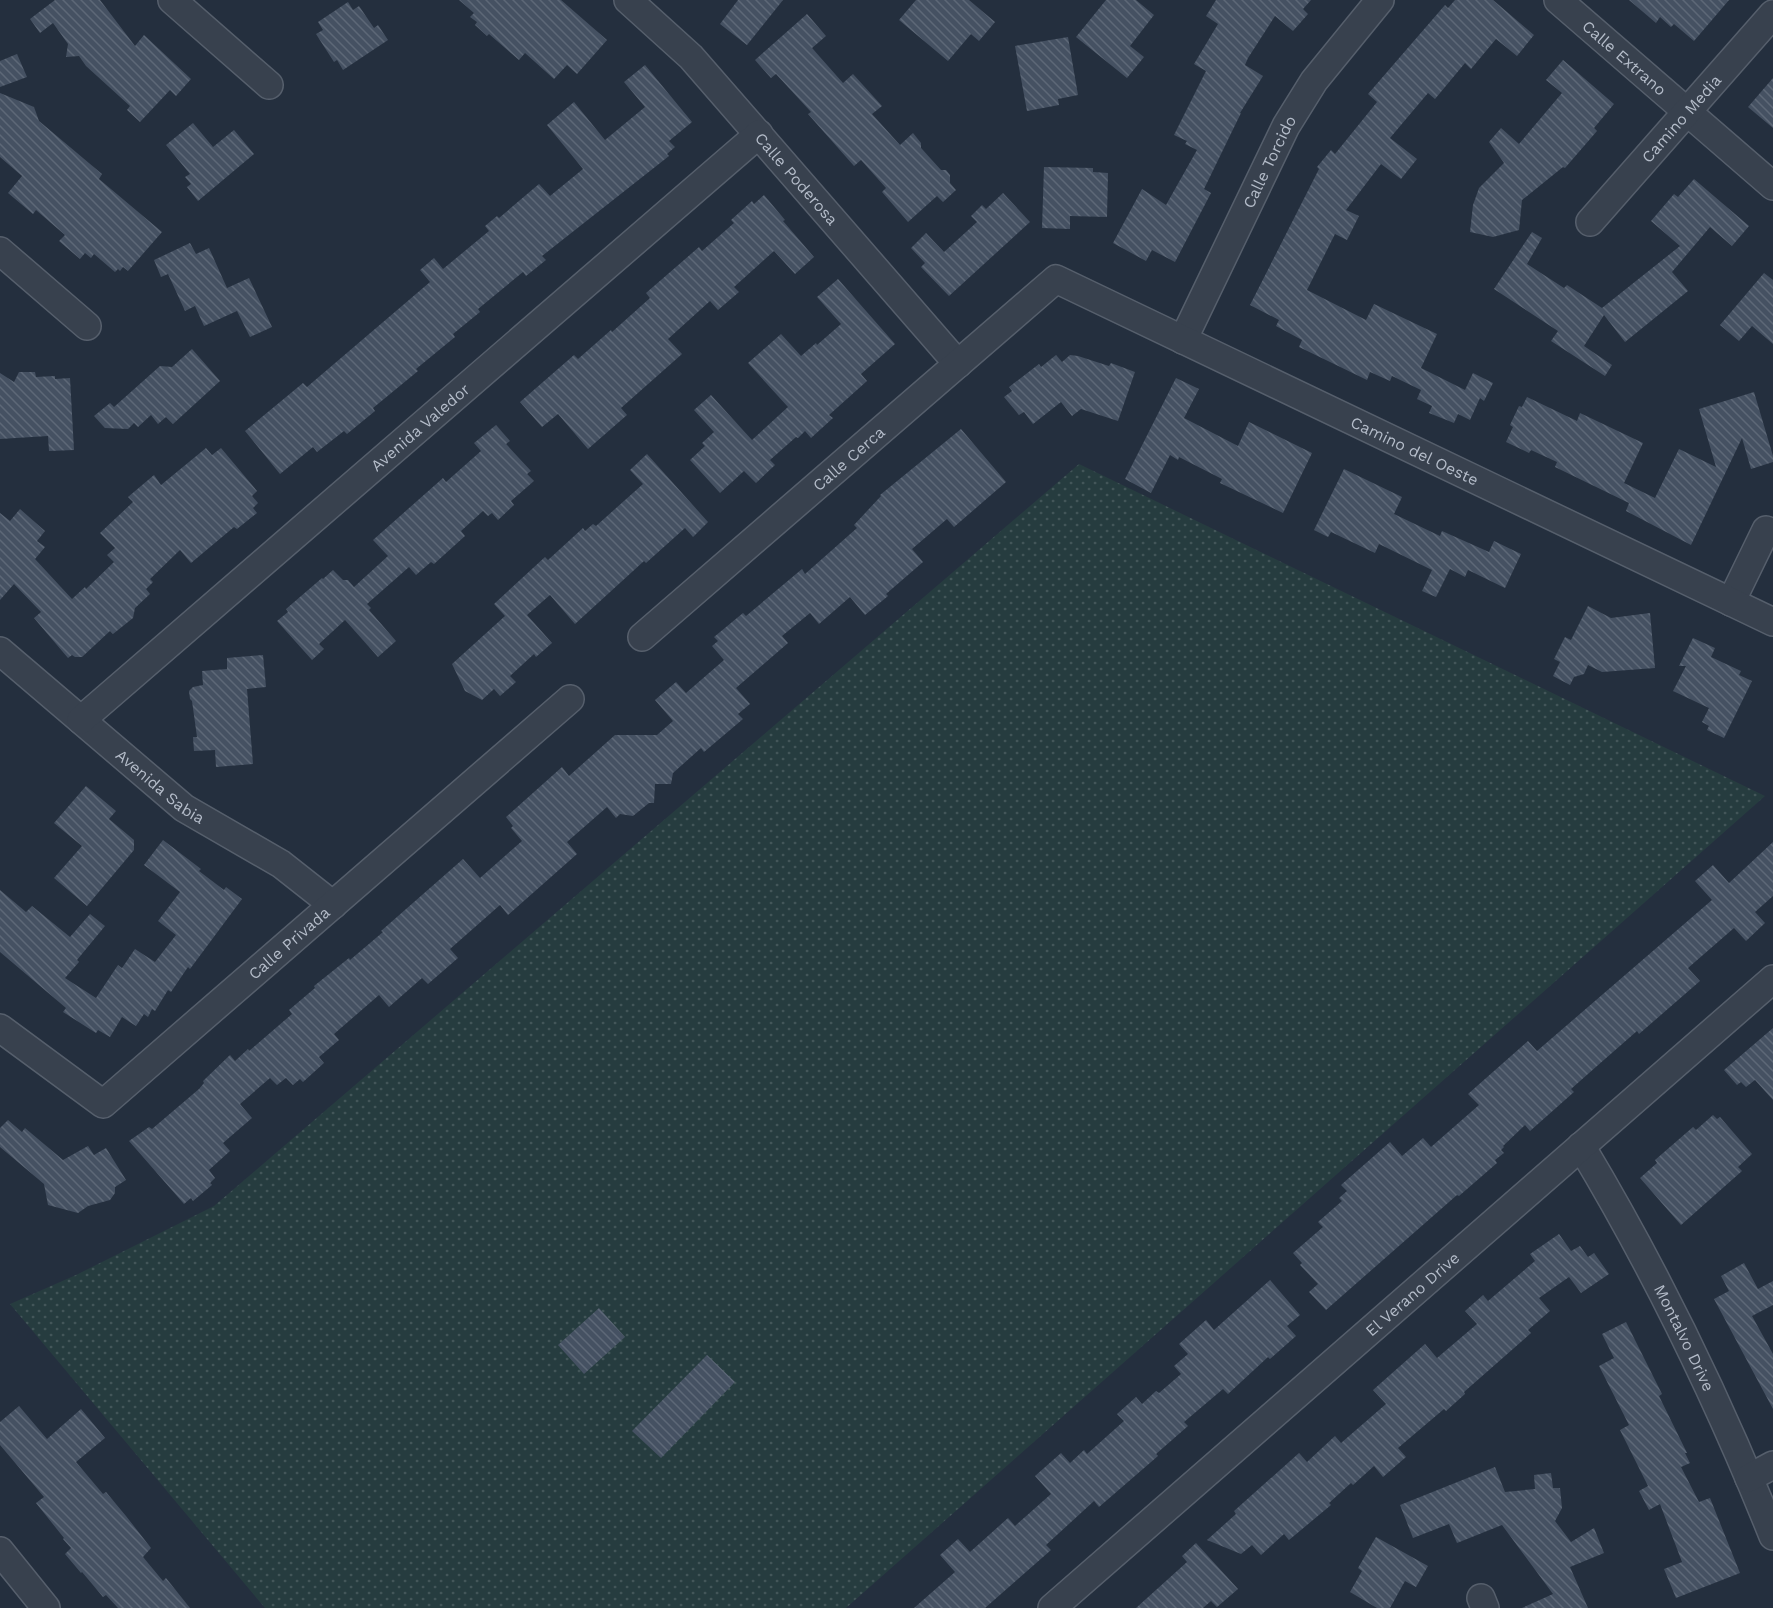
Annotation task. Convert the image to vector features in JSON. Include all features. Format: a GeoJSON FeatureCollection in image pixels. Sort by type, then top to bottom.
{"type":"FeatureCollection","features":[{"type":"Feature","properties":{"kind":"street"},"geometry":{"type":"LineString","coordinates":[[172,0],[270,85]]}},
{"type":"Feature","properties":{"kind":"street","name":"Calle Torcido"},"geometry":{"type":"LineString","coordinates":[[1183,340],[1286,126],[1314,81],[1380,0]]}},
{"type":"Feature","properties":{"kind":"street","name":"Calle Extrano"},"geometry":{"type":"LineString","coordinates":[[1558,0],[1773,186]]}},
{"type":"Feature","properties":{"kind":"street","name":"Calle Poderosa"},"geometry":{"type":"LineString","coordinates":[[640,4],[692,57],[958,364]]}},
{"type":"Feature","properties":{"kind":"street","name":"Camino Media"},"geometry":{"type":"LineString","coordinates":[[1590,222],[1773,14]]}},
{"type":"Feature","properties":{"kind":"street","name":"Avenida Valedor"},"geometry":{"type":"LineString","coordinates":[[81,720],[759,134]]}},
{"type":"Feature","properties":{"kind":"street"},"geometry":{"type":"LineString","coordinates":[[0,251],[87,326]]}},
{"type":"Feature","properties":{"kind":"street","name":"Camino del Oeste"},"geometry":{"type":"LineString","coordinates":[[1056,279],[1773,622]]}},
{"type":"Feature","properties":{"kind":"street","name":"Calle Cerca"},"geometry":{"type":"LineString","coordinates":[[642,637],[1056,279]]}},
{"type":"Feature","properties":{"kind":"street"},"geometry":{"type":"LineString","coordinates":[[1731,602],[1766,530]]}},
{"type":"Feature","properties":{"kind":"street","name":"Avenida Sabia"},"geometry":{"type":"LineString","coordinates":[[0,651],[184,808],[281,864],[333,905]]}},
{"type":"Feature","properties":{"kind":"street","name":"Calle Privada"},"geometry":{"type":"LineString","coordinates":[[0,1028],[103,1104],[570,699]]}},
{"type":"Feature","properties":{"kind":"street","name":"El Verano Drive"},"geometry":{"type":"LineString","coordinates":[[1052,1608],[1773,979]]}},
{"type":"Feature","properties":{"kind":"street","name":"Montalvo Drive"},"geometry":{"type":"LineString","coordinates":[[1581,1146],[1670,1305],[1709,1387],[1773,1536]]}},
{"type":"Feature","properties":{"kind":"street"},"geometry":{"type":"LineString","coordinates":[[1749,1478],[1773,1465]]}},
{"type":"Feature","properties":{"kind":"street"},"geometry":{"type":"LineString","coordinates":[[0,1551],[46,1608]]}},
{"type":"Feature","properties":{"kind":"green space"},"geometry":{"type":"Polygon","coordinates":[[[1079,464],[1765,796],[846,1608],[265,1608],[10,1304],[76,1275],[214,1206],[1079,464]]]}},
{"type":"Feature","properties":{"kind":"building"},"geometry":{"type":"Polygon","coordinates":[[[55,0],[100,0],[135,46],[144,35],[191,79],[176,96],[170,90],[140,122],[127,110],[130,106],[86,66],[79,56],[66,57],[68,44],[53,23],[40,33],[30,19],[55,0]]]}},
{"type":"Feature","properties":{"kind":"building"},"geometry":{"type":"Polygon","coordinates":[[[459,0],[561,0],[607,40],[577,74],[567,65],[554,79],[525,53],[519,60],[489,34],[487,36],[475,25],[477,22],[470,17],[474,13],[459,0]]]}},
{"type":"Feature","properties":{"kind":"building"},"geometry":{"type":"Polygon","coordinates":[[[738,0],[783,0],[747,45],[720,24],[738,0]]]}},
{"type":"Feature","properties":{"kind":"building"},"geometry":{"type":"Polygon","coordinates":[[[916,0],[969,0],[995,22],[979,41],[971,34],[948,61],[899,20],[916,0]]]}},
{"type":"Feature","properties":{"kind":"building"},"geometry":{"type":"Polygon","coordinates":[[[1106,0],[1136,0],[1154,15],[1130,46],[1144,57],[1127,78],[1076,37],[1106,0]]]}},
{"type":"Feature","properties":{"kind":"building"},"geometry":{"type":"Polygon","coordinates":[[[1216,0],[1311,0],[1303,9],[1308,14],[1293,31],[1275,16],[1248,58],[1245,65],[1263,76],[1240,113],[1204,189],[1211,193],[1175,262],[1152,250],[1146,261],[1113,243],[1142,189],[1166,205],[1197,150],[1185,144],[1187,141],[1174,135],[1206,71],[1194,64],[1218,24],[1206,16],[1216,0]]]}},
{"type":"Feature","properties":{"kind":"building"},"geometry":{"type":"Polygon","coordinates":[[[1455,0],[1493,0],[1534,35],[1517,56],[1496,39],[1471,69],[1465,63],[1435,99],[1428,93],[1390,138],[1417,159],[1401,179],[1381,164],[1346,210],[1359,216],[1347,240],[1335,234],[1307,290],[1366,320],[1374,304],[1437,334],[1421,368],[1465,390],[1473,373],[1493,383],[1484,401],[1480,398],[1470,420],[1458,414],[1454,423],[1429,413],[1432,406],[1417,399],[1421,390],[1392,376],[1390,381],[1370,372],[1367,380],[1299,347],[1302,340],[1276,326],[1279,320],[1250,305],[1319,169],[1317,167],[1331,150],[1335,154],[1377,102],[1368,94],[1445,5],[1448,8],[1455,0]]]}},
{"type":"Feature","properties":{"kind":"building"},"geometry":{"type":"Polygon","coordinates":[[[1629,0],[1729,0],[1694,41],[1674,24],[1671,27],[1660,17],[1656,23],[1629,0]]]}},
{"type":"Feature","properties":{"kind":"building"},"geometry":{"type":"Polygon","coordinates":[[[348,2],[353,10],[359,6],[374,28],[378,25],[388,40],[343,70],[337,60],[334,62],[316,34],[323,30],[318,22],[348,2]]]}},
{"type":"Feature","properties":{"kind":"building"},"geometry":{"type":"Polygon","coordinates":[[[807,14],[826,36],[812,48],[843,83],[853,74],[882,106],[872,114],[900,145],[913,133],[921,143],[921,148],[941,170],[946,170],[950,175],[950,183],[956,190],[943,202],[937,196],[908,222],[882,192],[886,188],[861,160],[854,166],[808,114],[811,112],[776,74],[771,78],[755,60],[807,14]]]}},
{"type":"Feature","properties":{"kind":"building"},"geometry":{"type":"Polygon","coordinates":[[[1068,37],[1078,95],[1058,99],[1059,105],[1027,111],[1015,46],[1068,37]]]}},
{"type":"Feature","properties":{"kind":"building"},"geometry":{"type":"Polygon","coordinates":[[[17,54],[27,77],[0,87],[0,61],[17,54]]]}},
{"type":"Feature","properties":{"kind":"building"},"geometry":{"type":"Polygon","coordinates":[[[1563,60],[1614,104],[1594,128],[1597,131],[1565,168],[1563,167],[1522,200],[1519,230],[1493,237],[1470,232],[1473,205],[1479,188],[1504,163],[1489,142],[1501,128],[1519,144],[1562,93],[1546,80],[1563,60]]]}},
{"type":"Feature","properties":{"kind":"building"},"geometry":{"type":"Polygon","coordinates":[[[645,65],[692,122],[669,141],[675,147],[667,154],[669,156],[542,256],[546,260],[526,276],[523,272],[478,309],[480,312],[453,334],[455,337],[416,369],[418,371],[373,408],[375,411],[347,434],[344,431],[317,452],[313,447],[280,474],[245,431],[303,383],[307,387],[430,282],[420,270],[434,258],[443,269],[489,231],[485,226],[497,216],[499,218],[539,184],[550,196],[583,169],[547,125],[574,102],[605,140],[645,107],[624,82],[645,65]]]}},
{"type":"Feature","properties":{"kind":"building"},"geometry":{"type":"Polygon","coordinates":[[[1773,78],[1773,128],[1748,107],[1773,78]]]}},
{"type":"Feature","properties":{"kind":"building"},"geometry":{"type":"Polygon","coordinates":[[[0,93],[34,107],[39,121],[102,174],[99,179],[162,232],[128,271],[123,267],[120,271],[118,269],[115,272],[94,254],[91,258],[85,253],[80,259],[59,241],[65,235],[36,210],[33,214],[8,193],[22,176],[0,157],[0,93]]]}},
{"type":"Feature","properties":{"kind":"building"},"geometry":{"type":"Polygon","coordinates":[[[193,123],[213,147],[234,130],[254,154],[198,201],[187,187],[191,184],[185,177],[190,174],[166,145],[193,123]]]}},
{"type":"Feature","properties":{"kind":"building"},"geometry":{"type":"Polygon","coordinates":[[[1044,167],[1093,168],[1093,172],[1108,173],[1107,217],[1070,216],[1070,229],[1042,228],[1044,167]]]}},
{"type":"Feature","properties":{"kind":"building"},"geometry":{"type":"Polygon","coordinates":[[[1694,179],[1749,226],[1732,246],[1710,227],[1672,272],[1688,291],[1625,342],[1604,315],[1584,346],[1612,365],[1605,376],[1551,341],[1558,331],[1494,289],[1532,232],[1542,238],[1527,264],[1564,288],[1567,285],[1602,308],[1680,246],[1651,221],[1674,194],[1678,197],[1694,179]]]}},
{"type":"Feature","properties":{"kind":"building"},"geometry":{"type":"Polygon","coordinates":[[[1003,193],[1030,222],[949,296],[921,267],[925,263],[911,248],[926,233],[944,252],[977,222],[971,216],[982,205],[986,209],[1003,193]]]}},
{"type":"Feature","properties":{"kind":"building"},"geometry":{"type":"Polygon","coordinates":[[[764,195],[814,257],[795,274],[774,251],[734,287],[739,292],[718,310],[710,301],[668,339],[682,354],[621,408],[627,415],[588,449],[558,414],[542,427],[520,402],[574,355],[578,359],[611,330],[612,332],[650,298],[646,293],[699,247],[702,251],[734,223],[731,220],[752,201],[754,204],[764,195]]]}},
{"type":"Feature","properties":{"kind":"building"},"geometry":{"type":"Polygon","coordinates":[[[190,243],[196,254],[209,248],[227,288],[249,278],[272,327],[250,337],[237,311],[204,326],[195,306],[185,311],[168,274],[161,277],[154,260],[190,243]]]}},
{"type":"Feature","properties":{"kind":"building"},"geometry":{"type":"Polygon","coordinates":[[[1764,273],[1773,280],[1773,344],[1752,326],[1739,341],[1720,325],[1764,273]]]}},
{"type":"Feature","properties":{"kind":"building"},"geometry":{"type":"Polygon","coordinates":[[[838,279],[895,344],[861,374],[867,381],[829,415],[833,418],[811,438],[805,431],[798,438],[796,437],[770,460],[775,465],[756,483],[744,471],[720,493],[690,460],[705,446],[702,443],[714,432],[694,410],[711,395],[752,440],[788,407],[748,363],[781,334],[801,356],[841,324],[817,297],[838,279]]]}},
{"type":"Feature","properties":{"kind":"building"},"geometry":{"type":"Polygon","coordinates":[[[192,349],[220,381],[173,424],[166,417],[158,424],[151,415],[138,427],[134,423],[128,429],[105,428],[94,416],[110,403],[114,407],[160,366],[172,367],[192,349]]]}},
{"type":"Feature","properties":{"kind":"building"},"geometry":{"type":"Polygon","coordinates":[[[1056,355],[1062,362],[1070,355],[1078,356],[1109,366],[1111,363],[1135,372],[1118,421],[1081,409],[1072,416],[1061,402],[1033,424],[1024,412],[1019,415],[1004,397],[1012,391],[1009,387],[1039,364],[1041,367],[1056,355]]]}},
{"type":"Feature","properties":{"kind":"building"},"geometry":{"type":"Polygon","coordinates":[[[19,372],[35,372],[36,377],[70,378],[74,450],[49,451],[48,436],[0,439],[0,373],[14,382],[19,372]]]}},
{"type":"Feature","properties":{"kind":"building"},"geometry":{"type":"Polygon","coordinates":[[[1176,378],[1199,389],[1184,418],[1238,446],[1249,422],[1312,453],[1283,513],[1220,483],[1222,479],[1179,457],[1178,460],[1170,455],[1151,493],[1125,479],[1176,378]]]}},
{"type":"Feature","properties":{"kind":"building"},"geometry":{"type":"Polygon","coordinates":[[[1754,392],[1773,462],[1751,469],[1742,438],[1691,545],[1626,511],[1629,503],[1555,467],[1557,462],[1531,450],[1529,453],[1506,442],[1513,427],[1510,425],[1519,406],[1522,407],[1527,397],[1577,421],[1580,413],[1643,443],[1624,483],[1655,498],[1679,449],[1716,467],[1699,409],[1754,392]]]}},
{"type":"Feature","properties":{"kind":"building"},"geometry":{"type":"Polygon","coordinates":[[[496,425],[510,441],[506,444],[531,471],[527,474],[534,481],[511,501],[514,505],[498,520],[492,513],[488,516],[483,511],[461,531],[465,536],[434,564],[431,562],[416,575],[409,567],[367,604],[371,608],[369,610],[396,641],[378,657],[345,620],[319,644],[324,649],[312,660],[277,621],[288,612],[286,609],[333,570],[354,587],[388,556],[373,540],[443,478],[446,482],[481,451],[474,443],[496,425]]]}},
{"type":"Feature","properties":{"kind":"building"},"geometry":{"type":"Polygon","coordinates":[[[961,429],[1006,482],[954,527],[947,519],[912,549],[923,562],[865,615],[850,597],[819,624],[810,613],[782,636],[788,643],[736,688],[750,704],[738,714],[743,719],[704,752],[701,748],[673,773],[671,784],[655,784],[654,803],[649,803],[633,816],[620,814],[616,818],[607,807],[567,842],[577,854],[508,915],[500,905],[450,949],[458,958],[428,984],[422,978],[389,1007],[379,995],[334,1034],[339,1040],[319,1057],[324,1063],[303,1082],[300,1079],[293,1085],[286,1078],[277,1085],[270,1078],[240,1104],[252,1118],[223,1143],[230,1151],[209,1170],[215,1178],[210,1183],[212,1185],[193,1201],[191,1198],[184,1204],[129,1141],[149,1127],[152,1129],[199,1089],[203,1081],[230,1055],[235,1061],[248,1049],[249,1051],[292,1014],[289,1010],[315,988],[314,986],[383,932],[381,931],[463,859],[480,878],[522,841],[511,828],[513,826],[506,817],[562,767],[569,776],[615,735],[657,735],[673,721],[655,700],[676,682],[686,693],[724,660],[712,646],[718,641],[714,637],[743,613],[746,616],[802,569],[805,574],[857,528],[854,525],[880,495],[961,429]]]}},
{"type":"Feature","properties":{"kind":"building"},"geometry":{"type":"Polygon","coordinates":[[[206,448],[212,455],[221,448],[257,491],[252,496],[258,503],[253,508],[257,513],[237,529],[234,527],[191,563],[180,550],[150,579],[153,582],[146,589],[150,594],[135,608],[133,618],[113,634],[110,631],[82,657],[72,655],[68,658],[34,618],[41,612],[14,584],[0,600],[0,513],[10,521],[20,509],[45,531],[37,541],[45,547],[35,559],[72,599],[114,562],[107,555],[115,548],[100,533],[133,502],[128,497],[154,475],[161,485],[206,448]]]}},
{"type":"Feature","properties":{"kind":"building"},"geometry":{"type":"Polygon","coordinates":[[[647,454],[708,522],[693,537],[685,528],[646,563],[644,561],[575,624],[550,595],[527,615],[552,643],[536,657],[534,654],[510,676],[516,682],[500,696],[494,689],[482,700],[465,691],[452,664],[505,616],[494,604],[545,557],[548,560],[583,528],[585,531],[593,524],[596,526],[643,484],[630,470],[647,454]]]}},
{"type":"Feature","properties":{"kind":"building"},"geometry":{"type":"Polygon","coordinates":[[[1344,469],[1402,497],[1394,514],[1440,536],[1442,531],[1489,552],[1494,541],[1521,554],[1505,588],[1468,570],[1465,577],[1450,569],[1436,597],[1422,591],[1432,570],[1379,544],[1375,553],[1331,532],[1328,537],[1314,530],[1344,469]]]}},
{"type":"Feature","properties":{"kind":"building"},"geometry":{"type":"Polygon","coordinates":[[[1588,606],[1611,618],[1650,613],[1655,668],[1602,672],[1588,665],[1584,674],[1574,677],[1570,685],[1553,676],[1560,662],[1554,659],[1565,637],[1571,640],[1588,606]]]}},
{"type":"Feature","properties":{"kind":"building"},"geometry":{"type":"Polygon","coordinates":[[[1693,638],[1715,648],[1711,657],[1741,671],[1739,675],[1752,681],[1724,738],[1707,730],[1709,726],[1702,722],[1709,708],[1673,691],[1686,666],[1679,666],[1693,638]]]}},
{"type":"Feature","properties":{"kind":"building"},"geometry":{"type":"Polygon","coordinates":[[[263,655],[266,687],[247,689],[253,764],[216,767],[215,750],[194,751],[193,737],[197,737],[189,691],[193,687],[203,685],[202,671],[227,669],[227,658],[263,655]]]}},
{"type":"Feature","properties":{"kind":"building"},"geometry":{"type":"Polygon","coordinates":[[[86,786],[116,811],[109,819],[134,840],[134,850],[87,906],[54,878],[82,846],[54,823],[86,786]]]}},
{"type":"Feature","properties":{"kind":"building"},"geometry":{"type":"Polygon","coordinates":[[[163,840],[224,890],[226,887],[242,899],[190,969],[188,967],[171,992],[168,990],[155,1011],[152,1009],[148,1017],[144,1014],[136,1026],[122,1017],[110,1037],[98,1030],[96,1033],[63,1012],[66,1008],[0,952],[0,890],[26,912],[32,906],[70,937],[90,914],[105,926],[65,978],[96,998],[118,965],[122,968],[135,949],[155,962],[176,935],[158,921],[180,892],[144,865],[163,840]]]}},
{"type":"Feature","properties":{"kind":"building"},"geometry":{"type":"Polygon","coordinates":[[[1773,842],[1773,896],[1755,912],[1765,923],[1746,941],[1734,928],[1688,968],[1700,981],[1639,1034],[1637,1031],[1597,1066],[1571,1089],[1574,1092],[1530,1131],[1525,1125],[1503,1146],[1501,1150],[1504,1153],[1495,1160],[1497,1163],[1459,1196],[1457,1195],[1326,1310],[1309,1292],[1318,1284],[1300,1265],[1302,1263],[1293,1253],[1323,1227],[1318,1222],[1342,1201],[1339,1198],[1347,1191],[1341,1185],[1390,1142],[1402,1156],[1423,1138],[1431,1147],[1479,1105],[1468,1094],[1528,1041],[1537,1051],[1712,900],[1695,881],[1713,865],[1729,883],[1773,842]]]}},
{"type":"Feature","properties":{"kind":"building"},"geometry":{"type":"Polygon","coordinates":[[[1773,1028],[1773,1100],[1755,1080],[1746,1087],[1741,1082],[1737,1085],[1724,1070],[1773,1028]]]}},
{"type":"Feature","properties":{"kind":"building"},"geometry":{"type":"Polygon","coordinates":[[[1713,1115],[1717,1119],[1720,1117],[1752,1154],[1738,1167],[1742,1171],[1681,1225],[1640,1178],[1657,1163],[1655,1160],[1693,1127],[1696,1130],[1713,1115]]]}},
{"type":"Feature","properties":{"kind":"building"},"geometry":{"type":"Polygon","coordinates":[[[8,1120],[22,1132],[25,1128],[63,1160],[88,1146],[94,1155],[106,1148],[126,1180],[115,1187],[115,1193],[110,1200],[88,1206],[78,1213],[48,1205],[44,1184],[0,1147],[0,1128],[8,1120]]]}},
{"type":"Feature","properties":{"kind":"building"},"geometry":{"type":"Polygon","coordinates":[[[1559,1234],[1571,1251],[1580,1246],[1588,1257],[1594,1253],[1609,1274],[1581,1293],[1569,1277],[1539,1298],[1550,1311],[1528,1330],[1531,1333],[1464,1392],[1465,1394],[1446,1411],[1444,1409],[1398,1448],[1406,1457],[1383,1477],[1374,1466],[1353,1485],[1351,1483],[1329,1503],[1331,1505],[1289,1540],[1284,1534],[1261,1555],[1252,1545],[1241,1554],[1207,1540],[1236,1514],[1234,1511],[1299,1453],[1307,1462],[1335,1436],[1341,1443],[1386,1404],[1373,1390],[1425,1344],[1437,1358],[1477,1324],[1465,1311],[1483,1295],[1488,1301],[1535,1261],[1530,1254],[1559,1234]]]}},
{"type":"Feature","properties":{"kind":"building"},"geometry":{"type":"Polygon","coordinates":[[[1744,1263],[1758,1289],[1773,1281],[1773,1305],[1752,1316],[1773,1354],[1773,1409],[1714,1299],[1729,1291],[1721,1276],[1744,1263]]]}},
{"type":"Feature","properties":{"kind":"building"},"geometry":{"type":"Polygon","coordinates":[[[1270,1280],[1300,1315],[1287,1326],[1296,1336],[1270,1359],[1268,1357],[1228,1394],[1223,1389],[1184,1422],[1188,1426],[1156,1454],[1158,1456],[1099,1507],[1094,1501],[1046,1545],[1051,1550],[985,1608],[914,1608],[955,1572],[940,1555],[958,1539],[970,1552],[1008,1518],[1015,1526],[1051,1494],[1035,1476],[1061,1453],[1070,1463],[1084,1450],[1087,1454],[1124,1421],[1117,1414],[1136,1397],[1142,1404],[1181,1374],[1174,1366],[1188,1354],[1179,1344],[1206,1320],[1214,1330],[1270,1280]]]}},
{"type":"Feature","properties":{"kind":"building"},"geometry":{"type":"Polygon","coordinates":[[[599,1308],[625,1337],[584,1374],[558,1345],[599,1308]]]}},
{"type":"Feature","properties":{"kind":"building"},"geometry":{"type":"Polygon","coordinates":[[[1626,1322],[1662,1394],[1659,1396],[1687,1453],[1685,1453],[1690,1463],[1681,1467],[1699,1502],[1710,1498],[1740,1573],[1676,1598],[1664,1569],[1682,1562],[1660,1504],[1649,1510],[1639,1491],[1648,1486],[1620,1430],[1629,1425],[1599,1366],[1614,1358],[1602,1334],[1626,1322]]]}},
{"type":"Feature","properties":{"kind":"building"},"geometry":{"type":"Polygon","coordinates":[[[707,1355],[735,1382],[661,1458],[632,1431],[707,1355]]]}},
{"type":"Feature","properties":{"kind":"building"},"geometry":{"type":"Polygon","coordinates":[[[19,1406],[47,1439],[81,1409],[105,1438],[76,1462],[103,1494],[106,1492],[151,1548],[143,1557],[163,1581],[166,1578],[190,1608],[118,1608],[106,1595],[103,1597],[81,1573],[65,1554],[71,1548],[36,1503],[44,1497],[0,1445],[0,1422],[19,1406]]]}},
{"type":"Feature","properties":{"kind":"building"},"geometry":{"type":"Polygon","coordinates":[[[1495,1467],[1505,1492],[1535,1489],[1534,1475],[1551,1473],[1553,1488],[1560,1488],[1562,1508],[1555,1521],[1571,1542],[1594,1528],[1604,1553],[1570,1567],[1588,1608],[1522,1608],[1553,1594],[1502,1525],[1457,1543],[1449,1524],[1413,1538],[1400,1505],[1495,1467]]]}},
{"type":"Feature","properties":{"kind":"building"},"geometry":{"type":"Polygon","coordinates":[[[1376,1537],[1428,1566],[1416,1587],[1405,1581],[1390,1608],[1377,1608],[1350,1592],[1362,1571],[1358,1568],[1376,1537]]]}},
{"type":"Feature","properties":{"kind":"building"},"geometry":{"type":"Polygon","coordinates":[[[1196,1543],[1238,1589],[1217,1607],[1211,1601],[1203,1608],[1136,1608],[1187,1562],[1182,1556],[1196,1543]]]}}]}
